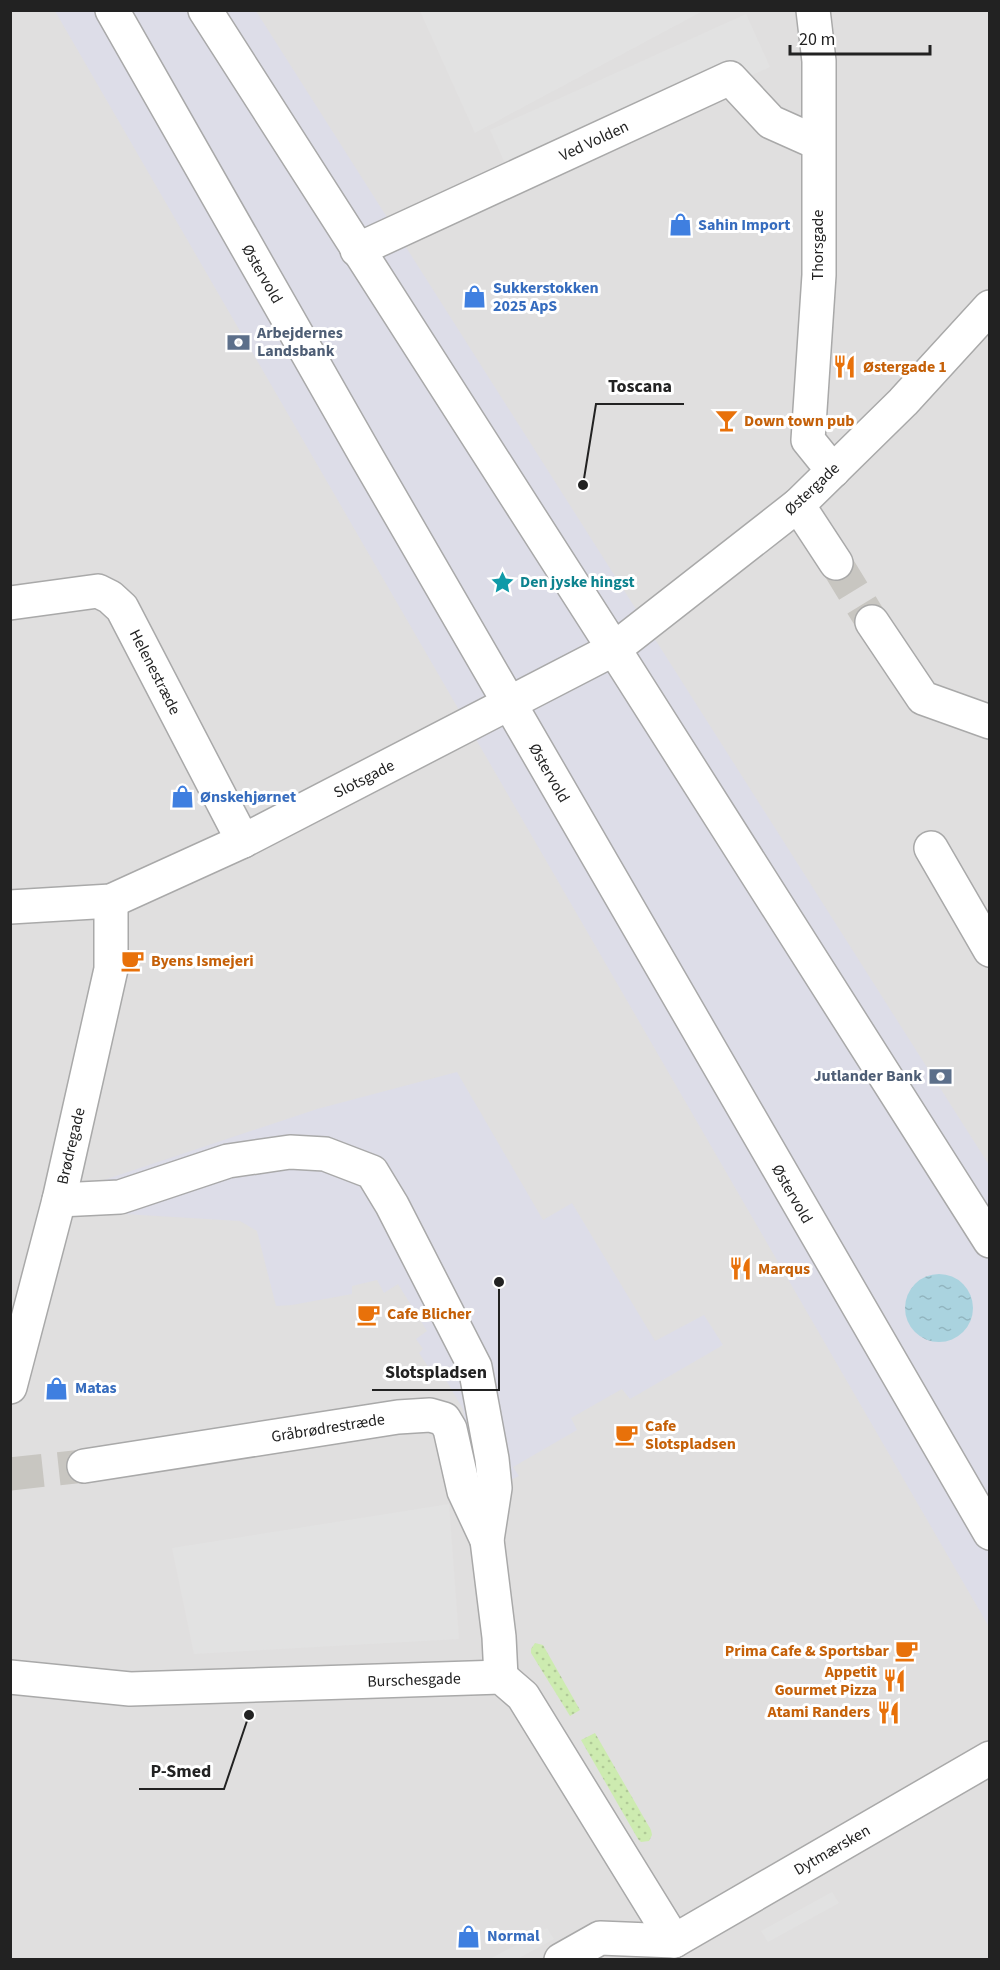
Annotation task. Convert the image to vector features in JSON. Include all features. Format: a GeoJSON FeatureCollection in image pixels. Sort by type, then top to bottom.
{"type":"FeatureCollection","features":[{"type":"Feature","properties":{"kind":"street","name":"Østervold"},"geometry":{"type":"LineString","coordinates":[[112,10],[509,703],[990,1533]]}},
{"type":"Feature","properties":{"kind":"street"},"geometry":{"type":"LineString","coordinates":[[205,10],[990,1241]]}},
{"type":"Feature","properties":{"kind":"street","name":"Thorsgade"},"geometry":{"type":"LineString","coordinates":[[813,10],[819,61],[819,275],[808,440],[833,471]]}},
{"type":"Feature","properties":{"kind":"street","name":"Ved Volden"},"geometry":{"type":"LineString","coordinates":[[357,250],[730,78],[771,122],[818,143]]}},
{"type":"Feature","properties":{"kind":"street","name":"Østergade"},"geometry":{"type":"LineString","coordinates":[[614,649],[798,505],[903,402],[990,307]]}},
{"type":"Feature","properties":{"kind":"street"},"geometry":{"type":"LineString","coordinates":[[798,505],[836,563]]}},
{"type":"Feature","properties":{"kind":"street","name":"Helenestræde"},"geometry":{"type":"LineString","coordinates":[[10,603],[98,591],[110,597],[122,608],[243,841]]}},
{"type":"Feature","properties":{"kind":"street"},"geometry":{"type":"LineString","coordinates":[[873,622],[923,698],[990,722]]}},
{"type":"Feature","properties":{"kind":"street","name":"Slotsgade"},"geometry":{"type":"LineString","coordinates":[[111,901],[243,841],[614,649]]}},
{"type":"Feature","properties":{"kind":"street"},"geometry":{"type":"LineString","coordinates":[[931,848],[990,950]]}},
{"type":"Feature","properties":{"kind":"street"},"geometry":{"type":"LineString","coordinates":[[10,907],[111,901]]}},
{"type":"Feature","properties":{"kind":"street","name":"Brødregade"},"geometry":{"type":"LineString","coordinates":[[10,1387],[59,1200],[111,969],[111,901]]}},
{"type":"Feature","properties":{"kind":"street"},"geometry":{"type":"LineString","coordinates":[[59,1200],[120,1197],[228,1161],[290,1152],[325,1154],[372,1172],[392,1205],[475,1367],[495,1488],[487,1540],[500,1637],[501,1677],[523,1696],[669,1950]]}},
{"type":"Feature","properties":{"kind":"street","name":"Gråbrødrestræde"},"geometry":{"type":"LineString","coordinates":[[84,1466],[398,1417],[430,1415],[444,1419],[450,1429],[464,1491],[487,1540]]}},
{"type":"Feature","properties":{"kind":"street","name":"Burschesgade"},"geometry":{"type":"LineString","coordinates":[[10,1677],[130,1689],[501,1677]]}},
{"type":"Feature","properties":{"kind":"street","name":"Dytmærsken"},"geometry":{"type":"LineString","coordinates":[[669,1950],[990,1758]]}},
{"type":"Feature","properties":{"kind":"street"},"geometry":{"type":"LineString","coordinates":[[561,1959],[600,1938],[669,1950]]}},
{"type":"Feature","properties":{"kind":"shaded area"},"geometry":{"type":"Polygon","coordinates":[[[11,11],[989,11],[989,1959],[11,1959],[11,11]]]}},
{"type":"Feature","properties":{"kind":"shaded area"},"geometry":{"type":"Polygon","coordinates":[[[55,11],[256,11],[989,1165],[989,1627],[55,11]]]}},
{"type":"Feature","properties":{"kind":"shaded area"},"geometry":{"type":"Polygon","coordinates":[[[420,11],[703,11],[475,133],[420,11]]]}},
{"type":"Feature","properties":{"kind":"shaded area"},"geometry":{"type":"Polygon","coordinates":[[[746,14],[770,67],[514,183],[490,130],[746,14]]]}},
{"type":"Feature","properties":{"kind":"shaded area"},"geometry":{"type":"Polygon","coordinates":[[[457,1072],[543,1220],[572,1203],[655,1341],[704,1315],[723,1345],[630,1399],[622,1389],[571,1418],[577,1430],[513,1467],[519,1476],[498,1486],[476,1489],[463,1409],[437,1365],[429,1368],[419,1353],[423,1349],[416,1339],[427,1331],[398,1284],[384,1293],[377,1280],[352,1286],[352,1294],[276,1306],[257,1231],[240,1221],[74,1211],[77,1189],[317,1109],[457,1072]]]}},
{"type":"Feature","properties":{"kind":"shaded area"},"geometry":{"type":"Polygon","coordinates":[[[449,1504],[459,1639],[194,1654],[172,1548],[449,1504]]]}},
{"type":"Feature","properties":{"kind":"shaded area"},"geometry":{"type":"Polygon","coordinates":[[[832,1892],[839,1903],[768,1942],[761,1931],[832,1892]]]}},
{"type":"Feature","properties":{"kind":"shaded area"},"geometry":{"type":"Polygon","coordinates":[[[547,1928],[554,1939],[517,1959],[490,1959],[547,1928]]]}},
{"type":"Feature","properties":{"kind":"green space"},"geometry":{"type":"Polygon","coordinates":[[[535,1643],[543,1645],[580,1710],[570,1716],[531,1653],[535,1643]]]}},
{"type":"Feature","properties":{"kind":"green space"},"geometry":{"type":"Polygon","coordinates":[[[595,1733],[651,1830],[652,1835],[649,1841],[641,1842],[638,1839],[581,1740],[595,1733]]]}},
{"type":"Feature","properties":{"kind":"water"},"geometry":{"type":"Polygon","coordinates":[[[939,1274],[952,1277],[963,1284],[970,1295],[973,1308],[970,1321],[963,1332],[952,1339],[939,1342],[926,1339],[915,1332],[908,1321],[905,1308],[908,1295],[915,1284],[926,1277],[939,1274]]]}},
{"type":"Feature","properties":{"kind":"tunnel"},"geometry":{"type":"LineString","coordinates":[[836,563],[872,622]]}},
{"type":"Feature","properties":{"kind":"tunnel"},"geometry":{"type":"LineString","coordinates":[[10,1474],[84,1466]]}},
{"type":"Feature","properties":{"kind":"place","name":"Sahin Import"},"geometry":{"type":"Point","coordinates":[680,225]}},
{"type":"Feature","properties":{"kind":"place","name":"Sukkerstokken 2025 ApS"},"geometry":{"type":"Point","coordinates":[475,297]}},
{"type":"Feature","properties":{"kind":"place","name":"Arbejdernes Landsbank"},"geometry":{"type":"Point","coordinates":[239,342]}},
{"type":"Feature","properties":{"kind":"place","name":"Østergade 1"},"geometry":{"type":"Point","coordinates":[845,367]}},
{"type":"Feature","properties":{"kind":"place","name":"Down town pub"},"geometry":{"type":"Point","coordinates":[726,421]}},
{"type":"Feature","properties":{"kind":"place","name":"Toscana"},"geometry":{"type":"Point","coordinates":[583,485]}},
{"type":"Feature","properties":{"kind":"place","name":"Den jyske hingst"},"geometry":{"type":"Point","coordinates":[502,582]}},
{"type":"Feature","properties":{"kind":"place","name":"Ønskehjørnet"},"geometry":{"type":"Point","coordinates":[182,797]}},
{"type":"Feature","properties":{"kind":"place","name":"Byens Ismejeri"},"geometry":{"type":"Point","coordinates":[133,961]}},
{"type":"Feature","properties":{"kind":"place","name":"Jutlander Bank"},"geometry":{"type":"Point","coordinates":[940,1076]}},
{"type":"Feature","properties":{"kind":"place","name":"Marqus"},"geometry":{"type":"Point","coordinates":[740,1269]}},
{"type":"Feature","properties":{"kind":"place","name":"Slotspladsen"},"geometry":{"type":"Point","coordinates":[499,1282]}},
{"type":"Feature","properties":{"kind":"place","name":"Cafe Blicher"},"geometry":{"type":"Point","coordinates":[369,1314]}},
{"type":"Feature","properties":{"kind":"place","name":"Matas"},"geometry":{"type":"Point","coordinates":[57,1388]}},
{"type":"Feature","properties":{"kind":"place","name":"Cafe Slotspladsen"},"geometry":{"type":"Point","coordinates":[627,1435]}},
{"type":"Feature","properties":{"kind":"place","name":"Prima Cafe & Sportsbar"},"geometry":{"type":"Point","coordinates":[907,1651]}},
{"type":"Feature","properties":{"kind":"place","name":"Appetit Gourmet Pizza"},"geometry":{"type":"Point","coordinates":[895,1681]}},
{"type":"Feature","properties":{"kind":"place","name":"Atami Randers"},"geometry":{"type":"Point","coordinates":[888,1712]}},
{"type":"Feature","properties":{"kind":"place","name":"P-Smed"},"geometry":{"type":"Point","coordinates":[249,1715]}},
{"type":"Feature","properties":{"kind":"place","name":"Normal"},"geometry":{"type":"Point","coordinates":[469,1936]}}]}
